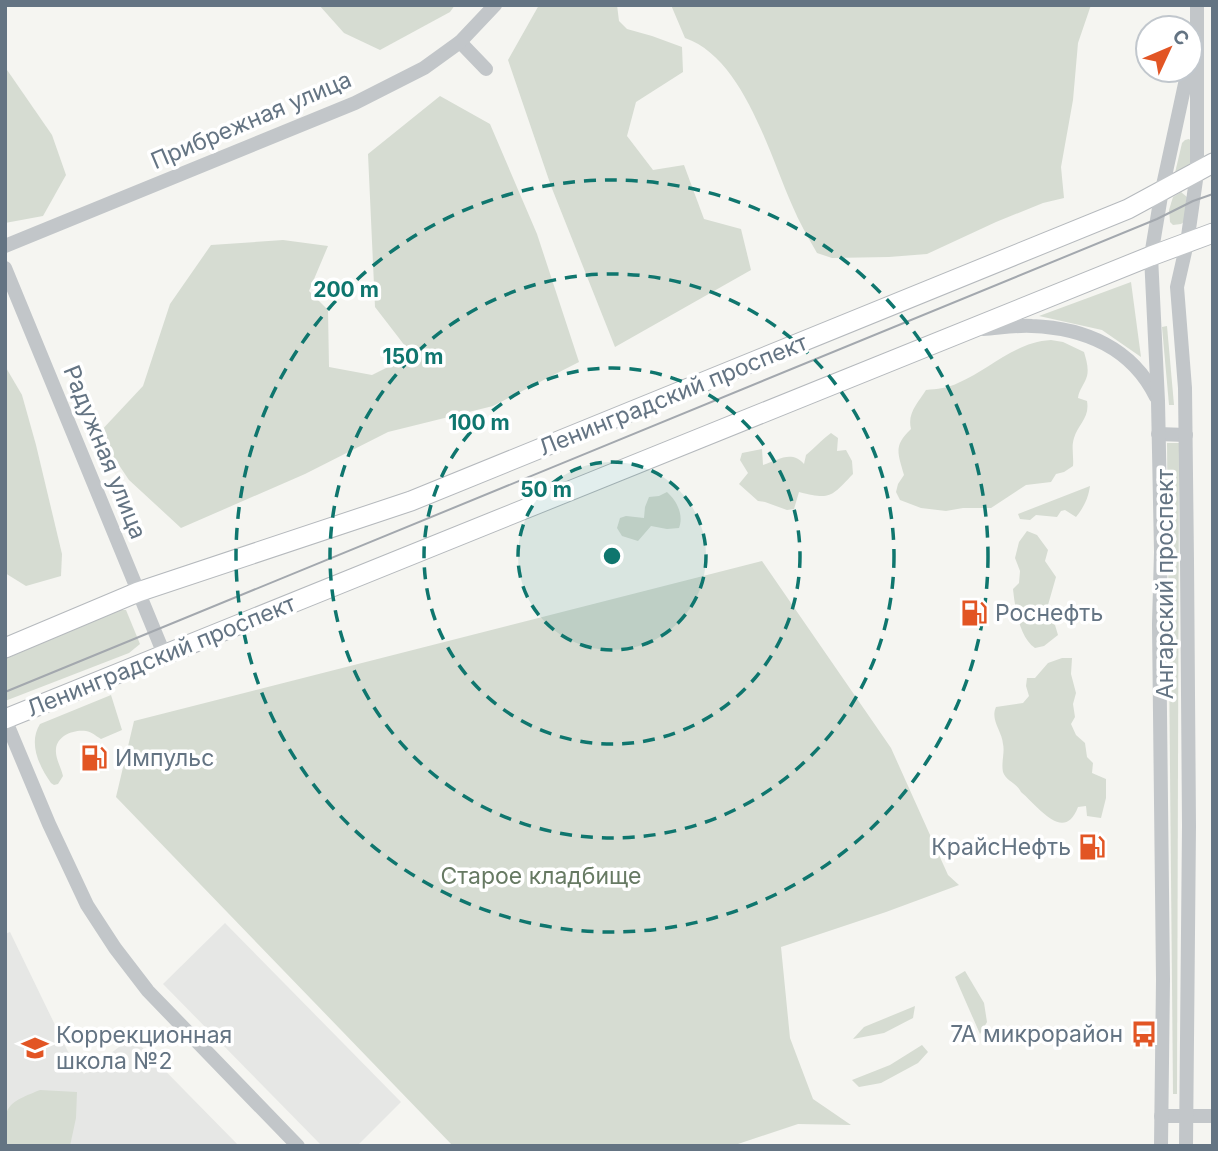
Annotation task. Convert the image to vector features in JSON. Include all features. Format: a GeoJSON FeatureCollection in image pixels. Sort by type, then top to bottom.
{"type":"FeatureCollection","features":[{"type":"Feature","properties":{"kind":"main road","name":"Ленинградский проспект"},"geometry":{"type":"LineString","coordinates":[[5,648],[138,592],[424,496],[1128,209],[1205,168]]}},
{"type":"Feature","properties":{"kind":"main road","name":"Ленинградский проспект"},"geometry":{"type":"LineString","coordinates":[[5,719],[1213,233]]}},
{"type":"Feature","properties":{"kind":"street","name":"Прибрежная улица"},"geometry":{"type":"LineString","coordinates":[[5,246],[355,103],[424,68],[460,42],[495,5]]}},
{"type":"Feature","properties":{"kind":"street"},"geometry":{"type":"LineString","coordinates":[[460,42],[486,69]]}},
{"type":"Feature","properties":{"kind":"street","name":"Ангарский проспект"},"geometry":{"type":"LineString","coordinates":[[1161,1146],[1161,552],[1158,401],[1151,256],[1161,190],[1185,84]]}},
{"type":"Feature","properties":{"kind":"street","name":"Ангарский проспект"},"geometry":{"type":"LineString","coordinates":[[1186,1146],[1189,826],[1186,435],[1177,288],[1205,168],[1200,84]]}},
{"type":"Feature","properties":{"kind":"street","name":"Радужная улица"},"geometry":{"type":"LineString","coordinates":[[5,268],[164,654]]}},
{"type":"Feature","properties":{"kind":"street"},"geometry":{"type":"LineString","coordinates":[[971,330],[1037,326],[1088,336],[1132,362],[1149,383],[1158,401]]}},
{"type":"Feature","properties":{"kind":"street"},"geometry":{"type":"LineString","coordinates":[[1158,434],[1186,435]]}},
{"type":"Feature","properties":{"kind":"street"},"geometry":{"type":"LineString","coordinates":[[5,719],[87,905],[115,948],[148,991],[298,1146]]}},
{"type":"Feature","properties":{"kind":"street"},"geometry":{"type":"LineString","coordinates":[[1161,1116],[1213,1116]]}},
{"type":"Feature","properties":{"kind":"shaded area"},"geometry":{"type":"Polygon","coordinates":[[[225,923],[401,1102],[357,1146],[322,1146],[163,984],[225,923]]]}},
{"type":"Feature","properties":{"kind":"shaded area","name":"Коррекционная школа №2"},"geometry":{"type":"Polygon","coordinates":[[[10,932],[71,1058],[84,1074],[132,1037],[239,1146],[5,1146],[5,934],[10,932]]]}},
{"type":"Feature","properties":{"kind":"green space"},"geometry":{"type":"Polygon","coordinates":[[[319,5],[455,5],[450,12],[380,50],[344,33],[319,5]]]}},
{"type":"Feature","properties":{"kind":"green space"},"geometry":{"type":"Polygon","coordinates":[[[539,5],[617,5],[619,21],[627,29],[682,47],[683,72],[636,102],[627,136],[653,170],[684,165],[704,219],[741,229],[751,270],[615,347],[551,186],[508,60],[539,5]]]}},
{"type":"Feature","properties":{"kind":"green space"},"geometry":{"type":"Polygon","coordinates":[[[671,5],[1091,5],[1078,43],[1073,100],[1061,167],[1064,198],[1043,203],[996,222],[927,254],[832,258],[817,253],[798,217],[752,110],[738,86],[723,65],[705,49],[685,38],[671,5]]]}},
{"type":"Feature","properties":{"kind":"green space"},"geometry":{"type":"Polygon","coordinates":[[[5,67],[52,135],[66,175],[43,216],[5,223],[5,67]]]}},
{"type":"Feature","properties":{"kind":"green space"},"geometry":{"type":"Polygon","coordinates":[[[440,96],[490,124],[537,234],[579,362],[493,406],[388,432],[305,474],[181,528],[129,480],[98,434],[143,386],[170,304],[211,245],[283,240],[328,246],[309,291],[328,310],[329,367],[372,375],[412,355],[375,307],[368,154],[440,96]]]}},
{"type":"Feature","properties":{"kind":"green space"},"geometry":{"type":"Polygon","coordinates":[[[1189,139],[1192,142],[1190,167],[1175,173],[1182,143],[1189,139]]]}},
{"type":"Feature","properties":{"kind":"green space"},"geometry":{"type":"Polygon","coordinates":[[[1181,192],[1187,197],[1184,222],[1173,225],[1170,222],[1169,210],[1173,197],[1181,192]]]}},
{"type":"Feature","properties":{"kind":"green space"},"geometry":{"type":"Polygon","coordinates":[[[1131,282],[1141,357],[1102,330],[1039,316],[1131,282]]]}},
{"type":"Feature","properties":{"kind":"green space"},"geometry":{"type":"Polygon","coordinates":[[[1167,326],[1174,405],[1169,405],[1162,327],[1167,326]]]}},
{"type":"Feature","properties":{"kind":"green space"},"geometry":{"type":"Polygon","coordinates":[[[1051,340],[1063,342],[1084,352],[1087,364],[1087,376],[1078,398],[1087,401],[1087,412],[1074,438],[1073,466],[1056,474],[1051,482],[1026,485],[991,508],[946,511],[921,508],[900,500],[896,492],[904,475],[899,445],[911,429],[912,413],[926,390],[954,385],[1014,351],[1051,340]]]}},
{"type":"Feature","properties":{"kind":"green space"},"geometry":{"type":"Polygon","coordinates":[[[5,366],[22,395],[62,554],[61,576],[26,586],[5,573],[5,366]]]}},
{"type":"Feature","properties":{"kind":"green space"},"geometry":{"type":"Polygon","coordinates":[[[831,433],[838,438],[837,451],[846,450],[852,461],[853,474],[830,495],[818,496],[799,492],[794,509],[787,510],[758,501],[739,484],[748,473],[740,460],[742,453],[762,449],[763,465],[790,457],[804,464],[806,455],[831,433]]]}},
{"type":"Feature","properties":{"kind":"green space"},"geometry":{"type":"Polygon","coordinates":[[[1167,443],[1179,443],[1177,1094],[1173,1094],[1167,443]]]}},
{"type":"Feature","properties":{"kind":"green space"},"geometry":{"type":"Polygon","coordinates":[[[1090,486],[1085,503],[1076,517],[1065,510],[1057,517],[1036,515],[1030,520],[1020,519],[1018,514],[1090,486]]]}},
{"type":"Feature","properties":{"kind":"green space"},"geometry":{"type":"Polygon","coordinates":[[[667,492],[679,508],[679,528],[651,526],[638,541],[622,536],[617,528],[620,518],[644,518],[649,497],[667,492]]]}},
{"type":"Feature","properties":{"kind":"green space"},"geometry":{"type":"Polygon","coordinates":[[[1027,531],[1037,535],[1048,550],[1045,561],[1056,577],[1044,619],[1055,625],[1058,635],[1044,646],[1035,648],[1022,629],[1013,589],[1019,583],[1020,571],[1015,558],[1019,542],[1027,531]]]}},
{"type":"Feature","properties":{"kind":"green space","name":"Старое кладбище"},"geometry":{"type":"Polygon","coordinates":[[[762,561],[891,748],[948,875],[959,885],[781,947],[790,1038],[813,1099],[851,1125],[798,1124],[732,1146],[453,1146],[116,797],[134,721],[762,561]]]}},
{"type":"Feature","properties":{"kind":"green space"},"geometry":{"type":"Polygon","coordinates":[[[118,610],[126,610],[140,644],[129,653],[5,701],[5,659],[118,610]]]}},
{"type":"Feature","properties":{"kind":"green space"},"geometry":{"type":"Polygon","coordinates":[[[1072,658],[1071,674],[1076,693],[1073,704],[1075,717],[1071,724],[1076,735],[1085,743],[1087,757],[1093,763],[1092,773],[1106,779],[1106,798],[1101,818],[1087,816],[1086,806],[1078,807],[1072,818],[1066,822],[1051,819],[1003,772],[1002,739],[994,716],[996,707],[1023,703],[1029,696],[1027,678],[1035,678],[1048,663],[1072,658]]]}},
{"type":"Feature","properties":{"kind":"green space"},"geometry":{"type":"Polygon","coordinates":[[[111,695],[122,730],[101,739],[90,732],[82,731],[63,737],[57,744],[56,752],[63,776],[58,784],[54,785],[36,754],[35,739],[40,724],[111,695]]]}},
{"type":"Feature","properties":{"kind":"green space"},"geometry":{"type":"Polygon","coordinates":[[[965,971],[984,1003],[987,1022],[980,1034],[955,977],[965,971]]]}},
{"type":"Feature","properties":{"kind":"green space"},"geometry":{"type":"Polygon","coordinates":[[[915,1006],[913,1018],[884,1033],[853,1039],[864,1027],[915,1006]]]}},
{"type":"Feature","properties":{"kind":"green space"},"geometry":{"type":"Polygon","coordinates":[[[922,1045],[928,1052],[918,1063],[881,1083],[859,1087],[852,1080],[890,1065],[922,1045]]]}},
{"type":"Feature","properties":{"kind":"green space"},"geometry":{"type":"Polygon","coordinates":[[[40,1090],[77,1092],[76,1118],[70,1146],[5,1146],[8,1109],[18,1100],[40,1090]]]}},
{"type":"Feature","properties":{"kind":"tram line"},"geometry":{"type":"LineString","coordinates":[[5,692],[1213,194]]}},
{"type":"Feature","properties":{"kind":"place","name":"Роснефть"},"geometry":{"type":"Point","coordinates":[974,613]}},
{"type":"Feature","properties":{"kind":"place","name":"Импульс"},"geometry":{"type":"Point","coordinates":[94,758]}},
{"type":"Feature","properties":{"kind":"place","name":"КрайсНефть"},"geometry":{"type":"Point","coordinates":[1092,847]}},
{"type":"Feature","properties":{"kind":"place","name":"7А микрорайон"},"geometry":{"type":"Point","coordinates":[1144,1034]}},
{"type":"Feature","properties":{"kind":"place","name":"Коррекционная школа №2"},"geometry":{"type":"Point","coordinates":[35,1048]}}]}
